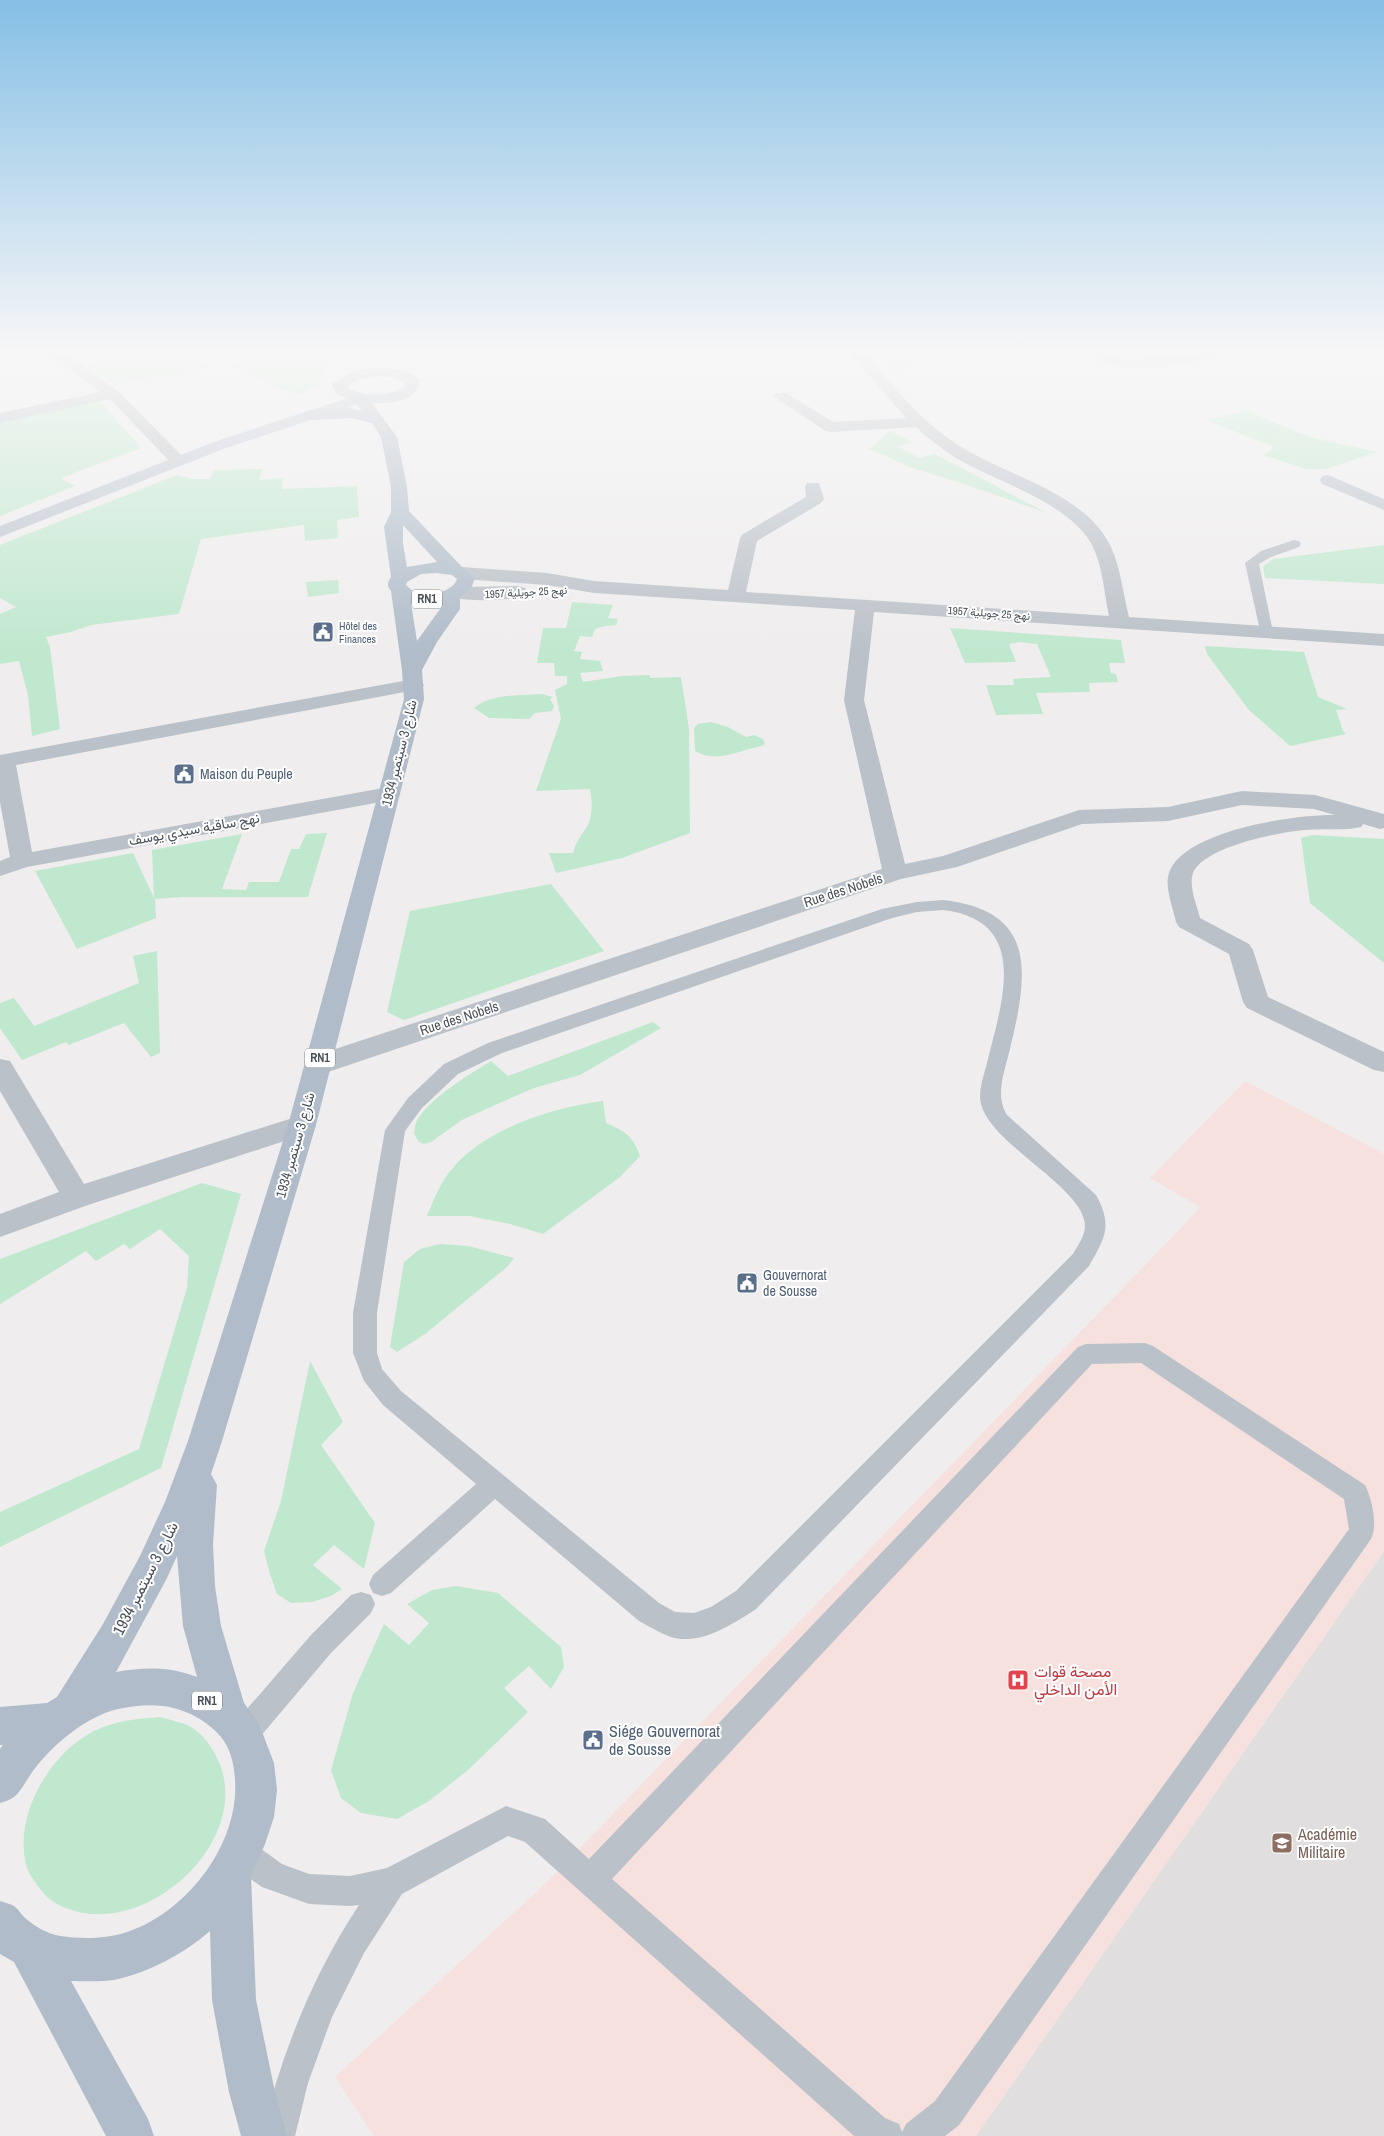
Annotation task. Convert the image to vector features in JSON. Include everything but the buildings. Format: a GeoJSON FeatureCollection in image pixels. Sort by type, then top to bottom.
{"type":"FeatureCollection","features":[{"type":"Feature","properties":{"kind":"main road"},"geometry":{"type":"LineString","coordinates":[[0,532],[204,452]]}},
{"type":"Feature","properties":{"kind":"main road","name":"RN1"},"geometry":{"type":"LineString","coordinates":[[392,452],[399,487],[400,512],[393,527],[394,544],[400,585],[405,596],[422,599],[454,594],[467,583],[466,578],[458,572],[441,567],[425,568],[406,573],[400,585]]}},
{"type":"Feature","properties":{"kind":"main road"},"geometry":{"type":"LineString","coordinates":[[400,512],[458,572]]}},
{"type":"Feature","properties":{"kind":"main road","name":"شارع 3 سبتمبر 1934"},"geometry":{"type":"LineString","coordinates":[[62,1715],[116,1636],[153,1568],[183,1502],[205,1441],[302,1125],[414,699],[413,678],[400,585]]}},
{"type":"Feature","properties":{"kind":"main road","name":"شارع 3 سبتمبر 1934"},"geometry":{"type":"LineString","coordinates":[[413,678],[427,642],[450,608],[454,594]]}},
{"type":"Feature","properties":{"kind":"main road","name":"شارع 3 سبتمبر 1934"},"geometry":{"type":"LineString","coordinates":[[205,1441],[195,1505],[195,1574],[206,1643],[236,1724]]}},
{"type":"Feature","properties":{"kind":"main road","name":"RN1"},"geometry":{"type":"LineString","coordinates":[[0,1783],[20,1752],[62,1715],[115,1691],[157,1686],[196,1694],[236,1724],[256,1769],[255,1810],[236,1864],[199,1912],[159,1940],[114,1958],[70,1960],[15,1935]]}},
{"type":"Feature","properties":{"kind":"main road"},"geometry":{"type":"LineString","coordinates":[[0,1726],[62,1715]]}},
{"type":"Feature","properties":{"kind":"main road","name":"RN1"},"geometry":{"type":"LineString","coordinates":[[236,1864],[234,2000],[252,2092],[264,2136]]}},
{"type":"Feature","properties":{"kind":"main road","name":"RN1"},"geometry":{"type":"LineString","coordinates":[[15,1935],[131,2136]]}},
{"type":"Feature","properties":{"kind":"street"},"geometry":{"type":"LineString","coordinates":[[169,452],[178,461]]}},
{"type":"Feature","properties":{"kind":"street"},"geometry":{"type":"LineString","coordinates":[[957,452],[1066,508],[1086,524],[1098,538],[1107,560],[1120,622]]}},
{"type":"Feature","properties":{"kind":"street"},"geometry":{"type":"LineString","coordinates":[[1328,480],[1384,505]]}},
{"type":"Feature","properties":{"kind":"street"},"geometry":{"type":"LineString","coordinates":[[736,596],[749,538],[815,499],[813,487]]}},
{"type":"Feature","properties":{"kind":"street","name":"نهج 25 جويلية 1957"},"geometry":{"type":"LineString","coordinates":[[458,572],[546,579],[594,587],[1384,640]]}},
{"type":"Feature","properties":{"kind":"street","name":"نهج 25 جويلية 1957"},"geometry":{"type":"LineString","coordinates":[[454,594],[594,587]]}},
{"type":"Feature","properties":{"kind":"street"},"geometry":{"type":"LineString","coordinates":[[865,605],[854,700],[895,873]]}},
{"type":"Feature","properties":{"kind":"street"},"geometry":{"type":"LineString","coordinates":[[22,861],[4,761],[413,678]]}},
{"type":"Feature","properties":{"kind":"street","name":"نهج ساقية سيدي يوسف"},"geometry":{"type":"LineString","coordinates":[[0,869],[22,861],[389,794]]}},
{"type":"Feature","properties":{"kind":"street","name":"Rue des Nobels"},"geometry":{"type":"LineString","coordinates":[[318,1065],[895,873],[949,862],[1079,817],[1168,814],[1242,798],[1315,802],[1383,822]]}},
{"type":"Feature","properties":{"kind":"street"},"geometry":{"type":"LineString","coordinates":[[1383,822],[1325,821],[1288,825],[1252,834],[1222,842],[1205,850],[1188,861],[1180,876],[1188,922],[1240,950],[1256,1002],[1384,1063]]}},
{"type":"Feature","properties":{"kind":"street"},"geometry":{"type":"LineString","coordinates":[[0,1068],[77,1197]]}},
{"type":"Feature","properties":{"kind":"street"},"geometry":{"type":"LineString","coordinates":[[0,1226],[77,1197],[302,1125]]}},
{"type":"Feature","properties":{"kind":"lane"},"geometry":{"type":"LineString","coordinates":[[1266,632],[1252,563],[1266,554],[1294,544]]}},
{"type":"Feature","properties":{"kind":"lane"},"geometry":{"type":"LineString","coordinates":[[934,906],[965,908],[980,914],[996,925],[1012,947],[1014,985],[990,1103],[1000,1120],[1088,1201],[1096,1218],[1095,1236],[1081,1260],[746,1600],[724,1614],[700,1625],[672,1625],[650,1612],[495,1483],[392,1398],[372,1374],[365,1353],[365,1313],[395,1130],[415,1103],[451,1069],[494,1048],[888,913],[934,906]]}},
{"type":"Feature","properties":{"kind":"lane"},"geometry":{"type":"LineString","coordinates":[[590,1880],[1086,1354],[1145,1352],[1356,1493],[1362,1531],[947,2113],[918,2136]]}},
{"type":"Feature","properties":{"kind":"lane"},"geometry":{"type":"LineString","coordinates":[[382,1584],[495,1483]]}},
{"type":"Feature","properties":{"kind":"lane"},"geometry":{"type":"LineString","coordinates":[[236,1724],[295,1673],[361,1604]]}},
{"type":"Feature","properties":{"kind":"lane"},"geometry":{"type":"LineString","coordinates":[[236,1864],[309,1889],[350,1891],[391,1883],[506,1821],[534,1830],[875,2132],[887,2136]]}},
{"type":"Feature","properties":{"kind":"lane"},"geometry":{"type":"LineString","coordinates":[[278,2136],[291,2083],[319,2009],[353,1942],[391,1883]]}},
{"type":"Feature","properties":{"kind":"shaded area","name":"مصحة قوات الأمن الداخلي"},"geometry":{"type":"Polygon","coordinates":[[[1245,1081],[1384,1154],[1384,1551],[976,2136],[374,2136],[335,2077],[543,1886],[1184,1225],[1200,1207],[1150,1178],[1245,1081]]]}},
{"type":"Feature","properties":{"kind":"shaded area","name":"Académie Militaire"},"geometry":{"type":"Polygon","coordinates":[[[1384,1551],[1384,2136],[976,2136],[1384,1551]]]}},
{"type":"Feature","properties":{"kind":"green space"},"geometry":{"type":"Polygon","coordinates":[[[0,452],[131,452],[61,478],[75,486],[0,516],[0,452]]]}},
{"type":"Feature","properties":{"kind":"green space"},"geometry":{"type":"Polygon","coordinates":[[[875,452],[907,452],[919,458],[935,454],[1047,513],[964,484],[910,467],[875,452]]]}},
{"type":"Feature","properties":{"kind":"green space"},"geometry":{"type":"Polygon","coordinates":[[[1268,452],[1377,452],[1326,469],[1306,469],[1263,455],[1268,452]]]}},
{"type":"Feature","properties":{"kind":"green space"},"geometry":{"type":"Polygon","coordinates":[[[262,469],[259,480],[283,478],[282,489],[357,486],[359,517],[337,520],[338,538],[305,541],[304,525],[201,539],[179,614],[91,625],[71,632],[46,637],[50,647],[60,729],[32,736],[28,695],[19,661],[0,664],[0,614],[16,607],[0,598],[0,545],[177,475],[192,479],[210,479],[214,470],[262,469]]]}},
{"type":"Feature","properties":{"kind":"green space"},"geometry":{"type":"Polygon","coordinates":[[[1384,545],[1384,584],[1265,578],[1263,567],[1273,559],[1384,545]]]}},
{"type":"Feature","properties":{"kind":"green space"},"geometry":{"type":"Polygon","coordinates":[[[338,580],[339,593],[308,597],[306,582],[338,580]]]}},
{"type":"Feature","properties":{"kind":"green space"},"geometry":{"type":"Polygon","coordinates":[[[572,602],[613,605],[608,618],[618,619],[616,625],[595,629],[592,637],[580,636],[574,651],[582,652],[580,659],[600,661],[603,671],[580,673],[583,682],[622,676],[650,675],[650,678],[681,677],[689,729],[690,833],[622,858],[556,873],[549,853],[573,853],[577,842],[590,821],[592,802],[590,789],[536,791],[561,719],[555,690],[567,684],[567,676],[555,676],[554,663],[537,663],[543,628],[566,628],[572,602]]]}},
{"type":"Feature","properties":{"kind":"green space"},"geometry":{"type":"Polygon","coordinates":[[[950,628],[1121,640],[1125,663],[1109,663],[1111,673],[1116,674],[1118,682],[1089,683],[1090,692],[1036,693],[1043,714],[996,715],[986,685],[1014,685],[1013,679],[1051,677],[1037,644],[1019,642],[1009,644],[1016,662],[965,663],[950,628]]]}},
{"type":"Feature","properties":{"kind":"green space"},"geometry":{"type":"Polygon","coordinates":[[[1205,646],[1304,652],[1318,697],[1347,709],[1336,710],[1343,731],[1346,734],[1290,746],[1249,710],[1207,654],[1205,646]]]}},
{"type":"Feature","properties":{"kind":"green space"},"geometry":{"type":"Polygon","coordinates":[[[542,694],[553,697],[550,699],[554,706],[552,711],[535,713],[529,719],[489,718],[474,708],[481,703],[497,698],[542,694]]]}},
{"type":"Feature","properties":{"kind":"green space"},"geometry":{"type":"Polygon","coordinates":[[[711,722],[728,727],[746,737],[754,735],[763,739],[765,744],[728,755],[703,755],[695,751],[694,728],[698,724],[711,722]]]}},
{"type":"Feature","properties":{"kind":"green space"},"geometry":{"type":"Polygon","coordinates":[[[327,833],[308,897],[182,897],[155,899],[156,918],[77,949],[35,871],[133,853],[154,898],[152,850],[242,834],[222,889],[246,890],[249,882],[279,882],[291,849],[299,849],[306,834],[327,833]]]}},
{"type":"Feature","properties":{"kind":"green space"},"geometry":{"type":"Polygon","coordinates":[[[1313,835],[1384,839],[1384,963],[1310,903],[1301,838],[1313,835]]]}},
{"type":"Feature","properties":{"kind":"green space"},"geometry":{"type":"Polygon","coordinates":[[[551,884],[604,951],[404,1020],[387,1012],[410,911],[551,884]]]}},
{"type":"Feature","properties":{"kind":"green space"},"geometry":{"type":"Polygon","coordinates":[[[157,951],[160,1053],[151,1057],[124,1023],[69,1045],[66,1042],[22,1060],[0,1028],[0,1003],[14,998],[34,1026],[139,983],[133,956],[157,951]]]}},
{"type":"Feature","properties":{"kind":"green space"},"geometry":{"type":"Polygon","coordinates":[[[653,1022],[661,1028],[580,1075],[534,1088],[495,1105],[462,1120],[431,1142],[424,1144],[419,1142],[414,1134],[416,1122],[439,1096],[491,1061],[508,1076],[653,1022]]]}},
{"type":"Feature","properties":{"kind":"green space"},"geometry":{"type":"Polygon","coordinates":[[[603,1101],[606,1123],[631,1138],[640,1156],[620,1177],[543,1234],[510,1224],[470,1216],[427,1216],[448,1174],[482,1142],[521,1122],[563,1109],[603,1101]]]}},
{"type":"Feature","properties":{"kind":"green space"},"geometry":{"type":"Polygon","coordinates":[[[202,1183],[241,1194],[161,1468],[0,1547],[0,1512],[139,1449],[187,1288],[189,1256],[160,1229],[130,1249],[124,1244],[96,1261],[86,1251],[0,1304],[0,1259],[202,1183]]]}},
{"type":"Feature","properties":{"kind":"green space"},"geometry":{"type":"Polygon","coordinates":[[[440,1244],[468,1246],[514,1258],[507,1267],[425,1334],[397,1352],[390,1347],[404,1262],[420,1249],[440,1244]]]}},
{"type":"Feature","properties":{"kind":"green space"},"geometry":{"type":"Polygon","coordinates":[[[310,1361],[343,1422],[321,1445],[375,1523],[364,1569],[334,1545],[313,1565],[342,1589],[331,1596],[312,1602],[291,1603],[277,1594],[264,1551],[281,1501],[310,1361]]]}},
{"type":"Feature","properties":{"kind":"green space"},"geometry":{"type":"Polygon","coordinates":[[[456,1586],[498,1593],[561,1647],[564,1667],[551,1689],[529,1666],[504,1688],[528,1712],[468,1770],[429,1801],[397,1819],[361,1813],[341,1798],[331,1770],[353,1693],[384,1624],[409,1645],[429,1623],[407,1604],[432,1590],[456,1586]]]}},
{"type":"Feature","properties":{"kind":"green space"},"geometry":{"type":"Polygon","coordinates":[[[160,1717],[182,1723],[199,1732],[207,1741],[218,1760],[225,1789],[222,1818],[210,1846],[190,1871],[166,1892],[138,1907],[109,1914],[79,1912],[58,1904],[44,1894],[27,1868],[24,1848],[25,1828],[30,1808],[38,1789],[62,1755],[78,1741],[94,1731],[119,1722],[160,1717]]]}},
{"type":"Feature","properties":{"kind":"place","name":"Hôtel des Finances"},"geometry":{"type":"Point","coordinates":[323,632]}},
{"type":"Feature","properties":{"kind":"place","name":"Maison du Peuple"},"geometry":{"type":"Point","coordinates":[184,774]}},
{"type":"Feature","properties":{"kind":"place","name":"Gouvernorat de Sousse"},"geometry":{"type":"Point","coordinates":[747,1283]}},
{"type":"Feature","properties":{"kind":"place","name":"مصحة قوات الأمن الداخلي"},"geometry":{"type":"Point","coordinates":[1018,1680]}},
{"type":"Feature","properties":{"kind":"place","name":"Siége Gouvernorat de Sousse"},"geometry":{"type":"Point","coordinates":[593,1740]}},
{"type":"Feature","properties":{"kind":"place","name":"Académie Militaire"},"geometry":{"type":"Point","coordinates":[1282,1843]}}]}
